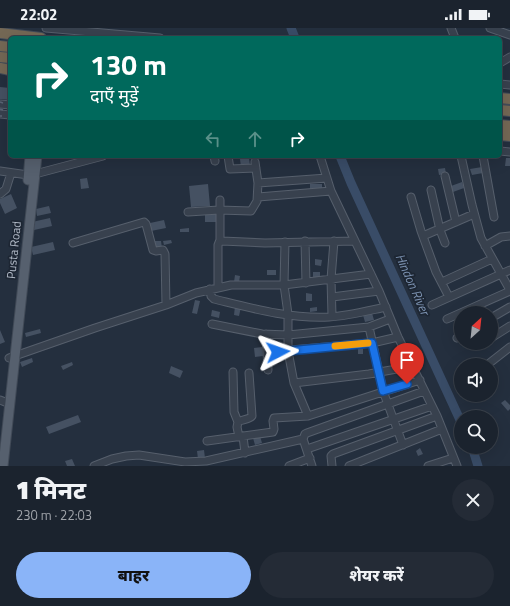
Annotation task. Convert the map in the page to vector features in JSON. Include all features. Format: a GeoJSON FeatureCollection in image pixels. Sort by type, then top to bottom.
{"type":"FeatureCollection","features":[{"type":"Feature","properties":{"kind":"highway"},"geometry":{"type":"LineString","coordinates":[[0,33],[25,36]]}},
{"type":"Feature","properties":{"kind":"main road","name":"Pusta Road"},"geometry":{"type":"LineString","coordinates":[[30,158],[32,174]]}},
{"type":"Feature","properties":{"kind":"main road","name":"Pusta Road"},"geometry":{"type":"LineString","coordinates":[[3,466],[25,223],[32,174],[36,158]]}},
{"type":"Feature","properties":{"kind":"main road","name":"Pusta Road"},"geometry":{"type":"LineString","coordinates":[[0,452],[3,401],[12,358]]}},
{"type":"Feature","properties":{"kind":"street"},"geometry":{"type":"LineString","coordinates":[[46,28],[137,36]]}},
{"type":"Feature","properties":{"kind":"street"},"geometry":{"type":"LineString","coordinates":[[490,28],[510,36]]}},
{"type":"Feature","properties":{"kind":"street"},"geometry":{"type":"LineString","coordinates":[[0,171],[32,174],[95,158]]}},
{"type":"Feature","properties":{"kind":"street"},"geometry":{"type":"LineString","coordinates":[[188,212],[219,210],[251,211],[258,201],[258,183],[255,165],[230,169],[228,158]]}},
{"type":"Feature","properties":{"kind":"street"},"geometry":{"type":"LineString","coordinates":[[321,158],[332,191],[379,291],[398,337],[432,406],[457,466]]}},
{"type":"Feature","properties":{"kind":"street"},"geometry":{"type":"LineString","coordinates":[[448,319],[510,290],[481,238],[461,158]]}},
{"type":"Feature","properties":{"kind":"street"},"geometry":{"type":"LineString","coordinates":[[483,158],[494,217]]}},
{"type":"Feature","properties":{"kind":"street"},"geometry":{"type":"LineString","coordinates":[[0,194],[6,189],[11,172]]}},
{"type":"Feature","properties":{"kind":"street"},"geometry":{"type":"LineString","coordinates":[[446,176],[456,222]]}},
{"type":"Feature","properties":{"kind":"street"},"geometry":{"type":"LineString","coordinates":[[258,183],[327,178]]}},
{"type":"Feature","properties":{"kind":"street"},"geometry":{"type":"LineString","coordinates":[[431,190],[444,243]]}},
{"type":"Feature","properties":{"kind":"street"},"geometry":{"type":"LineString","coordinates":[[258,197],[332,191]]}},
{"type":"Feature","properties":{"kind":"street"},"geometry":{"type":"LineString","coordinates":[[411,197],[436,272],[450,297]]}},
{"type":"Feature","properties":{"kind":"street"},"geometry":{"type":"LineString","coordinates":[[218,287],[220,200]]}},
{"type":"Feature","properties":{"kind":"street"},"geometry":{"type":"LineString","coordinates":[[423,236],[440,230],[474,214]]}},
{"type":"Feature","properties":{"kind":"street"},"geometry":{"type":"LineString","coordinates":[[73,243],[140,222],[145,223],[153,250],[163,250],[165,254],[166,305]]}},
{"type":"Feature","properties":{"kind":"street"},"geometry":{"type":"LineString","coordinates":[[485,246],[501,237],[510,236]]}},
{"type":"Feature","properties":{"kind":"street"},"geometry":{"type":"LineString","coordinates":[[220,240],[230,242],[355,241]]}},
{"type":"Feature","properties":{"kind":"street"},"geometry":{"type":"LineString","coordinates":[[305,241],[306,283]]}},
{"type":"Feature","properties":{"kind":"street"},"geometry":{"type":"LineString","coordinates":[[332,316],[331,279],[334,241]]}},
{"type":"Feature","properties":{"kind":"street"},"geometry":{"type":"LineString","coordinates":[[285,242],[284,285],[288,314],[288,351],[294,383],[308,416]]}},
{"type":"Feature","properties":{"kind":"street"},"geometry":{"type":"LineString","coordinates":[[442,282],[492,259]]}},
{"type":"Feature","properties":{"kind":"street"},"geometry":{"type":"LineString","coordinates":[[432,305],[510,270]]}},
{"type":"Feature","properties":{"kind":"street"},"geometry":{"type":"LineString","coordinates":[[12,358],[95,328],[166,305],[196,293],[218,287],[231,284],[284,285],[371,274]]}},
{"type":"Feature","properties":{"kind":"street"},"geometry":{"type":"LineString","coordinates":[[210,289],[211,296],[214,299],[288,314],[332,316],[347,315],[386,307]]}},
{"type":"Feature","properties":{"kind":"street"},"geometry":{"type":"LineString","coordinates":[[332,297],[379,291]]}},
{"type":"Feature","properties":{"kind":"street"},"geometry":{"type":"LineString","coordinates":[[498,314],[510,307]]}},
{"type":"Feature","properties":{"kind":"street"},"geometry":{"type":"LineString","coordinates":[[212,324],[249,332],[288,335],[369,327],[390,319]]}},
{"type":"Feature","properties":{"kind":"street"},"geometry":{"type":"LineString","coordinates":[[498,334],[510,326]]}},
{"type":"Feature","properties":{"kind":"street"},"geometry":{"type":"LineString","coordinates":[[369,327],[383,391],[404,445]]}},
{"type":"Feature","properties":{"kind":"street"},"geometry":{"type":"LineString","coordinates":[[266,334],[268,370]]}},
{"type":"Feature","properties":{"kind":"street"},"geometry":{"type":"LineString","coordinates":[[267,352],[372,343],[398,337]]}},
{"type":"Feature","properties":{"kind":"street"},"geometry":{"type":"LineString","coordinates":[[496,358],[510,347]]}},
{"type":"Feature","properties":{"kind":"street"},"geometry":{"type":"LineString","coordinates":[[294,383],[413,366]]}},
{"type":"Feature","properties":{"kind":"street"},"geometry":{"type":"LineString","coordinates":[[233,372],[234,412],[238,422],[245,453]]}},
{"type":"Feature","properties":{"kind":"street"},"geometry":{"type":"LineString","coordinates":[[238,422],[252,416],[249,373]]}},
{"type":"Feature","properties":{"kind":"street"},"geometry":{"type":"LineString","coordinates":[[207,441],[273,432],[274,418],[308,416],[420,380]]}},
{"type":"Feature","properties":{"kind":"street"},"geometry":{"type":"LineString","coordinates":[[312,466],[303,439],[305,434],[389,405],[424,391]]}},
{"type":"Feature","properties":{"kind":"street"},"geometry":{"type":"LineString","coordinates":[[307,449],[432,406]]}},
{"type":"Feature","properties":{"kind":"street"},"geometry":{"type":"LineString","coordinates":[[332,466],[331,456],[333,454],[436,416]]}},
{"type":"Feature","properties":{"kind":"street"},"geometry":{"type":"LineString","coordinates":[[349,466],[442,429]]}},
{"type":"Feature","properties":{"kind":"street"},"geometry":{"type":"LineString","coordinates":[[94,466],[112,459],[139,455],[192,462],[206,461],[303,439]]}},
{"type":"Feature","properties":{"kind":"street"},"geometry":{"type":"LineString","coordinates":[[289,466],[310,458]]}},
{"type":"Feature","properties":{"kind":"street"},"geometry":{"type":"LineString","coordinates":[[428,466],[453,458]]}},
{"type":"Feature","properties":{"kind":"building"},"geometry":{"type":"Polygon","coordinates":[[[0,87],[8,88],[8,100],[0,99],[0,87]]]}},
{"type":"Feature","properties":{"kind":"building"},"geometry":{"type":"Polygon","coordinates":[[[249,158],[250,166],[241,167],[240,159],[249,158]]]}},
{"type":"Feature","properties":{"kind":"building"},"geometry":{"type":"Polygon","coordinates":[[[506,158],[510,158],[510,166],[505,166],[506,158]]]}},
{"type":"Feature","properties":{"kind":"building"},"geometry":{"type":"Polygon","coordinates":[[[482,167],[483,173],[472,175],[470,169],[482,167]]]}},
{"type":"Feature","properties":{"kind":"building"},"geometry":{"type":"Polygon","coordinates":[[[445,168],[446,174],[439,175],[438,169],[445,168]]]}},
{"type":"Feature","properties":{"kind":"building"},"geometry":{"type":"Polygon","coordinates":[[[87,178],[89,188],[81,189],[80,179],[87,178]]]}},
{"type":"Feature","properties":{"kind":"building"},"geometry":{"type":"Polygon","coordinates":[[[462,182],[464,188],[453,192],[451,186],[462,182]]]}},
{"type":"Feature","properties":{"kind":"building"},"geometry":{"type":"Polygon","coordinates":[[[208,184],[210,206],[191,207],[189,186],[208,184]]]}},
{"type":"Feature","properties":{"kind":"building"},"geometry":{"type":"Polygon","coordinates":[[[310,184],[322,184],[322,191],[310,191],[310,184]]]}},
{"type":"Feature","properties":{"kind":"building"},"geometry":{"type":"Polygon","coordinates":[[[11,194],[17,208],[5,214],[0,203],[0,199],[11,194]]]}},
{"type":"Feature","properties":{"kind":"building"},"geometry":{"type":"Polygon","coordinates":[[[49,206],[51,213],[37,216],[36,209],[49,206]]]}},
{"type":"Feature","properties":{"kind":"building"},"geometry":{"type":"Polygon","coordinates":[[[205,214],[217,214],[217,222],[205,222],[205,214]]]}},
{"type":"Feature","properties":{"kind":"building"},"geometry":{"type":"Polygon","coordinates":[[[50,218],[52,226],[34,230],[32,222],[50,218]]]}},
{"type":"Feature","properties":{"kind":"building"},"geometry":{"type":"Polygon","coordinates":[[[164,220],[166,228],[151,231],[150,223],[164,220]]]}},
{"type":"Feature","properties":{"kind":"building"},"geometry":{"type":"Polygon","coordinates":[[[189,228],[189,232],[180,232],[180,229],[189,228]]]}},
{"type":"Feature","properties":{"kind":"building"},"geometry":{"type":"Polygon","coordinates":[[[171,240],[172,243],[164,245],[163,241],[171,240]]]}},
{"type":"Feature","properties":{"kind":"building"},"geometry":{"type":"Polygon","coordinates":[[[153,241],[161,241],[162,248],[154,249],[153,241]]]}},
{"type":"Feature","properties":{"kind":"building"},"geometry":{"type":"Polygon","coordinates":[[[53,242],[55,250],[33,255],[31,247],[53,242]]]}},
{"type":"Feature","properties":{"kind":"building"},"geometry":{"type":"Polygon","coordinates":[[[315,259],[322,260],[321,266],[315,265],[315,259]]]}},
{"type":"Feature","properties":{"kind":"building"},"geometry":{"type":"Polygon","coordinates":[[[267,270],[276,270],[276,275],[267,275],[267,270]]]}},
{"type":"Feature","properties":{"kind":"building"},"geometry":{"type":"Polygon","coordinates":[[[313,272],[320,272],[320,277],[313,277],[313,272]]]}},
{"type":"Feature","properties":{"kind":"building"},"geometry":{"type":"Polygon","coordinates":[[[235,275],[240,276],[239,282],[234,282],[235,275]]]}},
{"type":"Feature","properties":{"kind":"building"},"geometry":{"type":"Polygon","coordinates":[[[306,293],[312,294],[312,301],[306,301],[306,293]]]}},
{"type":"Feature","properties":{"kind":"building"},"geometry":{"type":"Polygon","coordinates":[[[195,300],[200,301],[197,314],[192,313],[195,300]]]}},
{"type":"Feature","properties":{"kind":"building"},"geometry":{"type":"Polygon","coordinates":[[[235,306],[241,307],[239,316],[234,315],[235,306]]]}},
{"type":"Feature","properties":{"kind":"building"},"geometry":{"type":"Polygon","coordinates":[[[317,307],[317,311],[310,312],[310,308],[317,307]]]}},
{"type":"Feature","properties":{"kind":"building"},"geometry":{"type":"Polygon","coordinates":[[[212,310],[220,312],[219,318],[211,316],[212,310]]]}},
{"type":"Feature","properties":{"kind":"building"},"geometry":{"type":"Polygon","coordinates":[[[372,313],[374,320],[365,322],[363,315],[372,313]]]}},
{"type":"Feature","properties":{"kind":"building"},"geometry":{"type":"Polygon","coordinates":[[[40,329],[41,333],[26,337],[25,333],[40,329]]]}},
{"type":"Feature","properties":{"kind":"building"},"geometry":{"type":"Polygon","coordinates":[[[0,330],[5,342],[0,344],[0,330]]]}},
{"type":"Feature","properties":{"kind":"building"},"geometry":{"type":"Polygon","coordinates":[[[262,347],[263,356],[255,357],[254,348],[262,347]]]}},
{"type":"Feature","properties":{"kind":"building"},"geometry":{"type":"Polygon","coordinates":[[[358,348],[363,348],[363,354],[358,354],[358,348]]]}},
{"type":"Feature","properties":{"kind":"building"},"geometry":{"type":"Polygon","coordinates":[[[32,358],[33,362],[22,367],[20,362],[32,358]]]}},
{"type":"Feature","properties":{"kind":"building"},"geometry":{"type":"Polygon","coordinates":[[[72,362],[73,365],[63,370],[61,366],[72,362]]]}},
{"type":"Feature","properties":{"kind":"building"},"geometry":{"type":"Polygon","coordinates":[[[171,366],[183,371],[180,378],[169,373],[171,366]]]}},
{"type":"Feature","properties":{"kind":"building"},"geometry":{"type":"Polygon","coordinates":[[[505,400],[510,405],[510,409],[508,411],[501,403],[505,400]]]}},
{"type":"Feature","properties":{"kind":"building"},"geometry":{"type":"Polygon","coordinates":[[[78,415],[81,422],[49,434],[46,427],[78,415]]]}},
{"type":"Feature","properties":{"kind":"building"},"geometry":{"type":"Polygon","coordinates":[[[260,436],[262,443],[255,445],[253,438],[260,436]]]}},
{"type":"Feature","properties":{"kind":"building"},"geometry":{"type":"Polygon","coordinates":[[[420,448],[423,454],[418,456],[416,451],[420,448]]]}},
{"type":"Feature","properties":{"kind":"building"},"geometry":{"type":"Polygon","coordinates":[[[204,450],[205,458],[198,459],[197,451],[204,450]]]}},
{"type":"Feature","properties":{"kind":"building"},"geometry":{"type":"Polygon","coordinates":[[[72,459],[75,466],[67,466],[65,461],[72,459]]]}},
{"type":"Feature","properties":{"kind":"waterway","name":"Hindon River"},"geometry":{"type":"LineString","coordinates":[[291,28],[294,36]]}},
{"type":"Feature","properties":{"kind":"waterway","name":"Hindon River"},"geometry":{"type":"LineString","coordinates":[[341,158],[455,410]]}},
{"type":"Feature","properties":{"kind":"waterway","name":"Hindon River"},"geometry":{"type":"LineString","coordinates":[[474,454],[478,466]]}},
{"type":"Feature","properties":{"kind":"slow traffic"},"geometry":{"type":"LineString","coordinates":[[335,346],[368,343]]}},
{"type":"Feature","properties":{"kind":"route"},"geometry":{"type":"LineString","coordinates":[[278,352],[372,343],[383,391],[407,384]]}}]}
